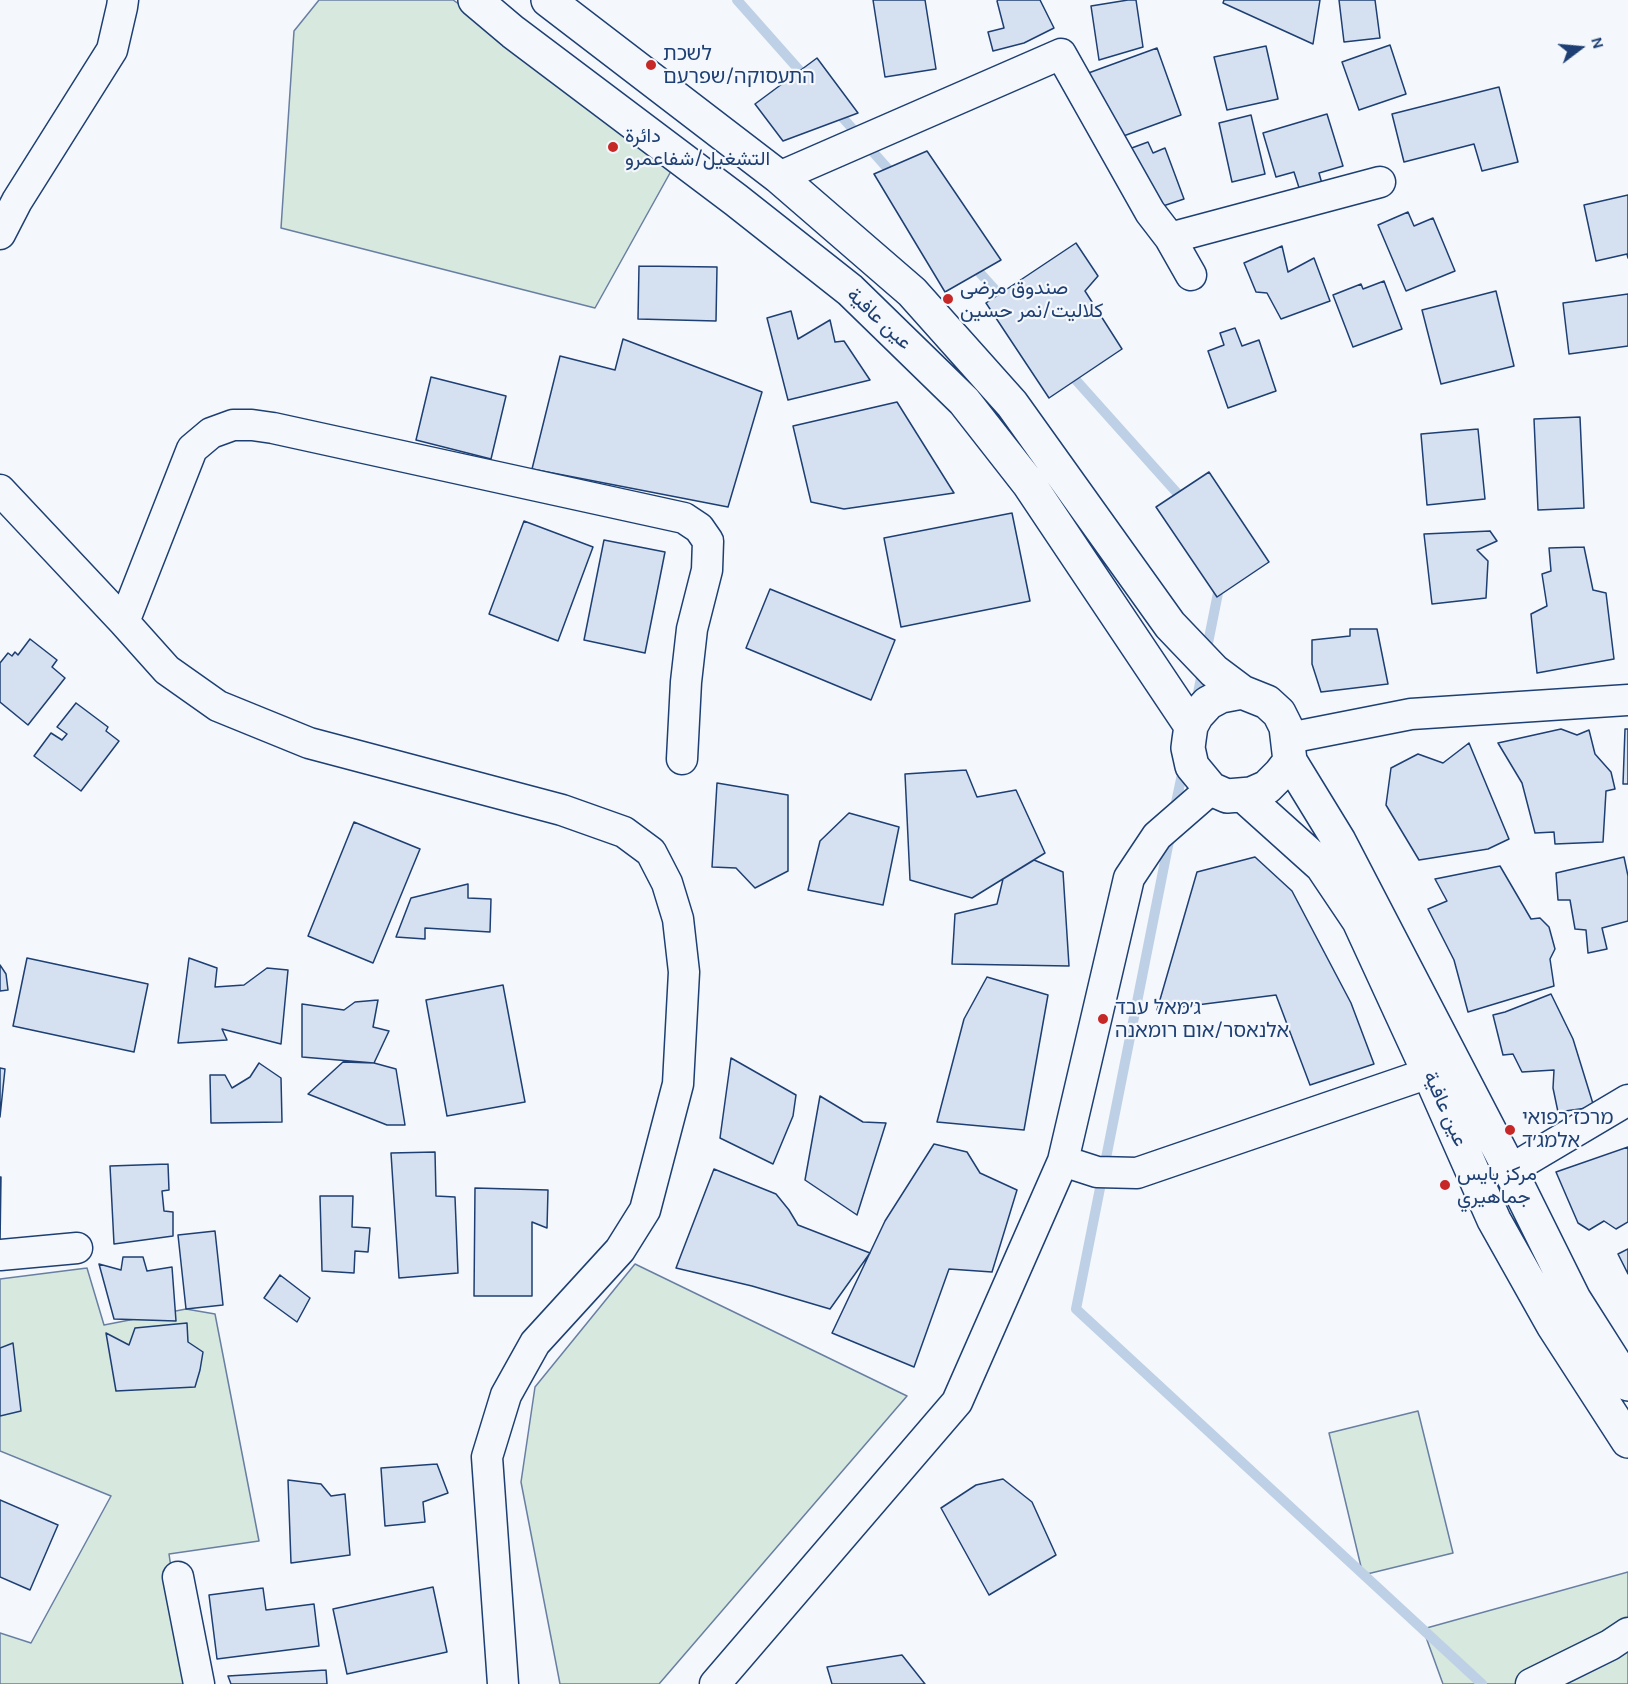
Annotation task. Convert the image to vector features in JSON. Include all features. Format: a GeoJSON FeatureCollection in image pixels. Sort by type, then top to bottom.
{"type":"FeatureCollection","features":[{"type":"Feature","properties":{"kind":"main road","name":"عين عافية"},"geometry":{"type":"LineString","coordinates":[[475,0],[513,32],[736,200],[850,290],[964,401],[1029,484],[1191,726]]}},
{"type":"Feature","properties":{"kind":"main road","name":"عين عافية"},"geometry":{"type":"LineString","coordinates":[[548,0],[779,177],[912,292],[1012,404],[1170,625],[1214,671],[1242,692]]}},
{"type":"Feature","properties":{"kind":"main road"},"geometry":{"type":"LineString","coordinates":[[1242,692],[1267,702],[1279,713],[1286,727],[1289,750],[1280,774],[1267,787],[1251,794],[1227,796],[1211,789],[1192,766],[1188,748],[1191,726],[1208,703],[1221,696],[1242,692]]}},
{"type":"Feature","properties":{"kind":"main road","name":"عين عافية"},"geometry":{"type":"LineString","coordinates":[[1289,750],[1339,841],[1510,1170],[1574,1299],[1628,1384]]}},
{"type":"Feature","properties":{"kind":"main road","name":"عين عافية"},"geometry":{"type":"LineString","coordinates":[[1244,795],[1322,866],[1359,921],[1494,1220],[1553,1325],[1628,1441]]}},
{"type":"Feature","properties":{"kind":"street"},"geometry":{"type":"LineString","coordinates":[[0,234],[17,201],[112,50],[123,0]]}},
{"type":"Feature","properties":{"kind":"street"},"geometry":{"type":"LineString","coordinates":[[779,177],[1061,54],[1150,212],[1170,238],[1191,275]]}},
{"type":"Feature","properties":{"kind":"street"},"geometry":{"type":"LineString","coordinates":[[1170,238],[1380,182]]}},
{"type":"Feature","properties":{"kind":"street"},"geometry":{"type":"LineString","coordinates":[[124,622],[192,449],[211,433],[233,425],[273,428],[684,518],[699,528],[708,541],[707,570],[692,629],[686,682],[682,759]]}},
{"type":"Feature","properties":{"kind":"street"},"geometry":{"type":"LineString","coordinates":[[0,490],[167,670],[218,706],[309,743],[562,810],[624,832],[651,852],[667,883],[678,919],[684,972],[678,1084],[645,1210],[620,1250],[535,1343],[506,1395],[487,1457],[503,1684]]}},
{"type":"Feature","properties":{"kind":"street"},"geometry":{"type":"LineString","coordinates":[[1289,750],[1411,714],[1628,700]]}},
{"type":"Feature","properties":{"kind":"street"},"geometry":{"type":"LineString","coordinates":[[715,1684],[957,1402],[1063,1161],[1129,878],[1157,836],[1211,789]]}},
{"type":"Feature","properties":{"kind":"street"},"geometry":{"type":"LineString","coordinates":[[1063,1161],[1097,1172],[1137,1173],[1429,1073]]}},
{"type":"Feature","properties":{"kind":"street"},"geometry":{"type":"LineString","coordinates":[[1510,1170],[1628,1100]]}},
{"type":"Feature","properties":{"kind":"street"},"geometry":{"type":"LineString","coordinates":[[0,1255],[77,1248]]}},
{"type":"Feature","properties":{"kind":"street"},"geometry":{"type":"LineString","coordinates":[[178,1577],[199,1684]]}},
{"type":"Feature","properties":{"kind":"street"},"geometry":{"type":"LineString","coordinates":[[1531,1684],[1610,1645],[1628,1633]]}},
{"type":"Feature","properties":{"kind":"shaded area"},"geometry":{"type":"Polygon","coordinates":[[[319,0],[453,0],[680,155],[595,308],[281,228],[294,31],[319,0]]]}},
{"type":"Feature","properties":{"kind":"shaded area"},"geometry":{"type":"Polygon","coordinates":[[[635,1264],[907,1396],[659,1684],[560,1684],[521,1482],[535,1387],[635,1264]]]}},
{"type":"Feature","properties":{"kind":"shaded area"},"geometry":{"type":"Polygon","coordinates":[[[87,1268],[104,1325],[186,1309],[215,1314],[259,1541],[169,1554],[188,1684],[0,1684],[0,1633],[31,1643],[111,1496],[0,1451],[0,1279],[87,1268]]]}},
{"type":"Feature","properties":{"kind":"shaded area"},"geometry":{"type":"Polygon","coordinates":[[[1418,1411],[1453,1553],[1363,1575],[1329,1433],[1418,1411]]]}},
{"type":"Feature","properties":{"kind":"shaded area"},"geometry":{"type":"Polygon","coordinates":[[[1628,1572],[1628,1684],[1443,1684],[1423,1629],[1628,1572]]]}},
{"type":"Feature","properties":{"kind":"building"},"geometry":{"type":"Polygon","coordinates":[[[873,0],[925,0],[936,69],[885,77],[873,0]]]}},
{"type":"Feature","properties":{"kind":"building"},"geometry":{"type":"Polygon","coordinates":[[[998,0],[1040,0],[1054,28],[1024,43],[993,51],[988,32],[1004,28],[998,0]]]}},
{"type":"Feature","properties":{"kind":"building"},"geometry":{"type":"Polygon","coordinates":[[[1136,0],[1143,47],[1099,60],[1091,6],[1136,0]]]}},
{"type":"Feature","properties":{"kind":"building"},"geometry":{"type":"Polygon","coordinates":[[[1224,0],[1320,0],[1313,44],[1223,3],[1224,0]]]}},
{"type":"Feature","properties":{"kind":"building"},"geometry":{"type":"Polygon","coordinates":[[[1339,0],[1375,0],[1380,38],[1344,42],[1339,0]]]}},
{"type":"Feature","properties":{"kind":"building"},"geometry":{"type":"Polygon","coordinates":[[[1390,45],[1406,94],[1359,110],[1342,62],[1390,45]]]}},
{"type":"Feature","properties":{"kind":"building"},"geometry":{"type":"Polygon","coordinates":[[[1266,46],[1278,99],[1227,110],[1214,57],[1266,46]]]}},
{"type":"Feature","properties":{"kind":"building"},"geometry":{"type":"Polygon","coordinates":[[[1157,48],[1181,115],[1107,142],[1083,75],[1157,48]]]}},
{"type":"Feature","properties":{"kind":"building"},"geometry":{"type":"Polygon","coordinates":[[[817,58],[858,113],[783,141],[755,104],[817,58]]]}},
{"type":"Feature","properties":{"kind":"building"},"geometry":{"type":"Polygon","coordinates":[[[1499,87],[1518,162],[1482,171],[1474,144],[1404,162],[1392,114],[1499,87]]]}},
{"type":"Feature","properties":{"kind":"building"},"geometry":{"type":"Polygon","coordinates":[[[1327,114],[1343,166],[1319,173],[1324,191],[1302,197],[1294,172],[1276,177],[1263,133],[1327,114]]]}},
{"type":"Feature","properties":{"kind":"building"},"geometry":{"type":"Polygon","coordinates":[[[1251,115],[1265,174],[1232,182],[1219,123],[1251,115]]]}},
{"type":"Feature","properties":{"kind":"building"},"geometry":{"type":"Polygon","coordinates":[[[1148,142],[1153,153],[1165,148],[1184,199],[1151,210],[1129,149],[1148,142]]]}},
{"type":"Feature","properties":{"kind":"building"},"geometry":{"type":"Polygon","coordinates":[[[927,151],[1001,260],[945,292],[874,174],[927,151]]]}},
{"type":"Feature","properties":{"kind":"building"},"geometry":{"type":"Polygon","coordinates":[[[1628,195],[1628,258],[1627,254],[1596,261],[1584,205],[1628,195]]]}},
{"type":"Feature","properties":{"kind":"building"},"geometry":{"type":"Polygon","coordinates":[[[1408,212],[1414,226],[1433,218],[1455,271],[1406,291],[1378,225],[1408,212]]]}},
{"type":"Feature","properties":{"kind":"building"},"geometry":{"type":"Polygon","coordinates":[[[1076,243],[1098,276],[1085,291],[1122,349],[1049,398],[986,303],[1076,243]]]}},
{"type":"Feature","properties":{"kind":"building"},"geometry":{"type":"Polygon","coordinates":[[[1282,246],[1288,272],[1314,258],[1330,301],[1281,319],[1267,293],[1256,292],[1244,263],[1282,246]]]}},
{"type":"Feature","properties":{"kind":"building"},"geometry":{"type":"Polygon","coordinates":[[[639,266],[717,267],[716,321],[638,319],[639,266]]]}},
{"type":"Feature","properties":{"kind":"building"},"geometry":{"type":"Polygon","coordinates":[[[1384,281],[1402,329],[1353,347],[1333,295],[1361,284],[1363,289],[1384,281]]]}},
{"type":"Feature","properties":{"kind":"building"},"geometry":{"type":"Polygon","coordinates":[[[1496,291],[1514,366],[1441,384],[1422,310],[1496,291]]]}},
{"type":"Feature","properties":{"kind":"building"},"geometry":{"type":"Polygon","coordinates":[[[1628,294],[1628,346],[1569,354],[1563,303],[1628,294]]]}},
{"type":"Feature","properties":{"kind":"building"},"geometry":{"type":"Polygon","coordinates":[[[791,311],[798,339],[830,320],[835,342],[844,341],[870,380],[788,400],[767,318],[791,311]]]}},
{"type":"Feature","properties":{"kind":"building"},"geometry":{"type":"Polygon","coordinates":[[[1235,328],[1242,346],[1259,340],[1276,391],[1228,408],[1208,351],[1224,345],[1220,333],[1235,328]]]}},
{"type":"Feature","properties":{"kind":"building"},"geometry":{"type":"Polygon","coordinates":[[[623,339],[762,392],[728,507],[532,469],[560,356],[615,370],[623,339]]]}},
{"type":"Feature","properties":{"kind":"building"},"geometry":{"type":"Polygon","coordinates":[[[431,377],[506,396],[491,459],[416,440],[431,377]]]}},
{"type":"Feature","properties":{"kind":"building"},"geometry":{"type":"Polygon","coordinates":[[[897,402],[954,493],[844,509],[811,502],[793,426],[897,402]]]}},
{"type":"Feature","properties":{"kind":"building"},"geometry":{"type":"Polygon","coordinates":[[[1580,417],[1584,508],[1538,510],[1534,419],[1580,417]]]}},
{"type":"Feature","properties":{"kind":"building"},"geometry":{"type":"Polygon","coordinates":[[[1478,429],[1485,499],[1427,505],[1421,434],[1478,429]]]}},
{"type":"Feature","properties":{"kind":"building"},"geometry":{"type":"Polygon","coordinates":[[[1209,472],[1269,562],[1217,597],[1156,507],[1209,472]]]}},
{"type":"Feature","properties":{"kind":"building"},"geometry":{"type":"Polygon","coordinates":[[[1012,513],[1030,601],[901,627],[884,538],[1012,513]]]}},
{"type":"Feature","properties":{"kind":"building"},"geometry":{"type":"Polygon","coordinates":[[[524,521],[593,547],[558,641],[489,614],[524,521]]]}},
{"type":"Feature","properties":{"kind":"building"},"geometry":{"type":"Polygon","coordinates":[[[1490,531],[1497,541],[1477,550],[1488,561],[1486,598],[1432,604],[1424,534],[1490,531]]]}},
{"type":"Feature","properties":{"kind":"building"},"geometry":{"type":"Polygon","coordinates":[[[604,540],[665,552],[645,653],[584,640],[604,540]]]}},
{"type":"Feature","properties":{"kind":"building"},"geometry":{"type":"Polygon","coordinates":[[[1584,547],[1593,590],[1606,593],[1614,659],[1537,673],[1531,614],[1547,606],[1542,574],[1551,571],[1549,548],[1584,547]]]}},
{"type":"Feature","properties":{"kind":"building"},"geometry":{"type":"Polygon","coordinates":[[[770,589],[895,640],[871,700],[746,648],[770,589]]]}},
{"type":"Feature","properties":{"kind":"building"},"geometry":{"type":"Polygon","coordinates":[[[1350,629],[1377,629],[1388,684],[1321,692],[1312,664],[1312,640],[1350,636],[1350,629]]]}},
{"type":"Feature","properties":{"kind":"building"},"geometry":{"type":"Polygon","coordinates":[[[30,639],[57,660],[52,667],[65,678],[28,725],[0,702],[0,663],[8,653],[12,656],[15,652],[18,655],[30,639]]]}},
{"type":"Feature","properties":{"kind":"building"},"geometry":{"type":"Polygon","coordinates":[[[76,703],[108,727],[106,731],[119,741],[81,791],[34,756],[51,733],[62,740],[67,734],[57,727],[76,703]]]}},
{"type":"Feature","properties":{"kind":"building"},"geometry":{"type":"Polygon","coordinates":[[[1561,729],[1577,735],[1589,730],[1595,754],[1611,772],[1615,789],[1606,791],[1603,842],[1555,844],[1554,832],[1535,833],[1522,783],[1498,743],[1561,729]]]}},
{"type":"Feature","properties":{"kind":"building"},"geometry":{"type":"Polygon","coordinates":[[[1625,729],[1628,729],[1628,784],[1623,784],[1625,729]]]}},
{"type":"Feature","properties":{"kind":"building"},"geometry":{"type":"Polygon","coordinates":[[[1469,743],[1509,839],[1488,849],[1419,860],[1386,805],[1391,768],[1418,754],[1443,763],[1469,743]]]}},
{"type":"Feature","properties":{"kind":"building"},"geometry":{"type":"Polygon","coordinates":[[[966,770],[977,797],[1016,790],[1045,853],[972,898],[910,880],[905,774],[966,770]]]}},
{"type":"Feature","properties":{"kind":"building"},"geometry":{"type":"Polygon","coordinates":[[[717,783],[788,795],[788,871],[755,888],[736,868],[712,867],[717,783]]]}},
{"type":"Feature","properties":{"kind":"building"},"geometry":{"type":"Polygon","coordinates":[[[849,813],[899,827],[883,905],[808,890],[820,841],[849,813]]]}},
{"type":"Feature","properties":{"kind":"building"},"geometry":{"type":"Polygon","coordinates":[[[354,822],[420,849],[373,963],[308,936],[354,822]]]}},
{"type":"Feature","properties":{"kind":"building"},"geometry":{"type":"Polygon","coordinates":[[[1255,857],[1292,891],[1351,1003],[1374,1064],[1310,1085],[1276,995],[1157,1010],[1197,872],[1255,857]]]}},
{"type":"Feature","properties":{"kind":"building"},"geometry":{"type":"Polygon","coordinates":[[[1624,857],[1628,876],[1628,921],[1602,928],[1607,949],[1588,953],[1586,930],[1575,929],[1570,900],[1558,900],[1556,873],[1624,857]]]}},
{"type":"Feature","properties":{"kind":"building"},"geometry":{"type":"Polygon","coordinates":[[[1034,860],[1063,872],[1069,966],[952,964],[955,914],[997,904],[1003,879],[1034,860]]]}},
{"type":"Feature","properties":{"kind":"building"},"geometry":{"type":"Polygon","coordinates":[[[1500,866],[1531,919],[1540,918],[1549,927],[1555,949],[1550,959],[1554,986],[1468,1012],[1454,960],[1428,909],[1447,901],[1435,879],[1500,866]]]}},
{"type":"Feature","properties":{"kind":"building"},"geometry":{"type":"Polygon","coordinates":[[[468,884],[468,898],[491,899],[490,932],[425,928],[425,939],[396,937],[411,898],[468,884]]]}},
{"type":"Feature","properties":{"kind":"building"},"geometry":{"type":"Polygon","coordinates":[[[27,958],[148,984],[134,1052],[13,1026],[27,958]]]}},
{"type":"Feature","properties":{"kind":"building"},"geometry":{"type":"Polygon","coordinates":[[[189,958],[217,968],[215,987],[244,985],[267,968],[288,970],[281,1044],[222,1029],[227,1040],[178,1043],[189,958]]]}},
{"type":"Feature","properties":{"kind":"building"},"geometry":{"type":"Polygon","coordinates":[[[0,965],[6,974],[8,990],[0,991],[0,965]]]}},
{"type":"Feature","properties":{"kind":"building"},"geometry":{"type":"Polygon","coordinates":[[[987,977],[1048,995],[1024,1130],[937,1122],[964,1019],[987,977]]]}},
{"type":"Feature","properties":{"kind":"building"},"geometry":{"type":"Polygon","coordinates":[[[503,985],[525,1102],[447,1116],[426,1000],[503,985]]]}},
{"type":"Feature","properties":{"kind":"building"},"geometry":{"type":"Polygon","coordinates":[[[1551,994],[1573,1039],[1594,1107],[1558,1112],[1553,1088],[1554,1070],[1522,1072],[1513,1054],[1503,1055],[1493,1015],[1551,994]]]}},
{"type":"Feature","properties":{"kind":"building"},"geometry":{"type":"Polygon","coordinates":[[[378,1000],[373,1027],[389,1031],[374,1063],[302,1057],[302,1004],[344,1010],[355,1002],[378,1000]]]}},
{"type":"Feature","properties":{"kind":"building"},"geometry":{"type":"Polygon","coordinates":[[[731,1058],[796,1095],[793,1116],[773,1164],[720,1138],[731,1058]]]}},
{"type":"Feature","properties":{"kind":"building"},"geometry":{"type":"Polygon","coordinates":[[[343,1062],[374,1063],[396,1069],[405,1125],[387,1125],[308,1094],[343,1062]]]}},
{"type":"Feature","properties":{"kind":"building"},"geometry":{"type":"Polygon","coordinates":[[[259,1063],[281,1078],[282,1122],[211,1123],[210,1075],[225,1075],[232,1088],[250,1077],[259,1063]]]}},
{"type":"Feature","properties":{"kind":"building"},"geometry":{"type":"Polygon","coordinates":[[[0,1068],[5,1069],[0,1117],[0,1068]]]}},
{"type":"Feature","properties":{"kind":"building"},"geometry":{"type":"Polygon","coordinates":[[[820,1096],[863,1122],[886,1123],[857,1215],[805,1180],[820,1096]]]}},
{"type":"Feature","properties":{"kind":"building"},"geometry":{"type":"Polygon","coordinates":[[[934,1144],[967,1152],[980,1173],[1017,1190],[992,1272],[949,1269],[914,1367],[832,1333],[885,1221],[934,1144]]]}},
{"type":"Feature","properties":{"kind":"building"},"geometry":{"type":"Polygon","coordinates":[[[1628,1147],[1628,1222],[1616,1229],[1604,1221],[1589,1230],[1578,1223],[1556,1172],[1628,1147]]]}},
{"type":"Feature","properties":{"kind":"building"},"geometry":{"type":"Polygon","coordinates":[[[435,1152],[436,1196],[455,1197],[458,1273],[399,1278],[391,1153],[435,1152]]]}},
{"type":"Feature","properties":{"kind":"building"},"geometry":{"type":"Polygon","coordinates":[[[168,1164],[169,1190],[162,1191],[164,1211],[173,1212],[173,1236],[114,1244],[110,1166],[168,1164]]]}},
{"type":"Feature","properties":{"kind":"building"},"geometry":{"type":"Polygon","coordinates":[[[714,1169],[776,1194],[798,1225],[870,1253],[830,1309],[752,1286],[676,1268],[714,1169]]]}},
{"type":"Feature","properties":{"kind":"building"},"geometry":{"type":"Polygon","coordinates":[[[0,1177],[1,1177],[0,1245],[0,1177]]]}},
{"type":"Feature","properties":{"kind":"building"},"geometry":{"type":"Polygon","coordinates":[[[475,1188],[548,1190],[547,1228],[532,1222],[532,1296],[474,1296],[475,1188]]]}},
{"type":"Feature","properties":{"kind":"building"},"geometry":{"type":"Polygon","coordinates":[[[320,1196],[353,1196],[352,1227],[370,1228],[368,1252],[355,1251],[354,1273],[322,1271],[320,1196]]]}},
{"type":"Feature","properties":{"kind":"building"},"geometry":{"type":"Polygon","coordinates":[[[215,1231],[223,1305],[186,1309],[178,1235],[215,1231]]]}},
{"type":"Feature","properties":{"kind":"building"},"geometry":{"type":"Polygon","coordinates":[[[1628,1249],[1628,1274],[1618,1254],[1628,1249]]]}},
{"type":"Feature","properties":{"kind":"building"},"geometry":{"type":"Polygon","coordinates":[[[123,1257],[143,1257],[147,1271],[172,1267],[176,1321],[114,1319],[99,1264],[121,1270],[123,1257]]]}},
{"type":"Feature","properties":{"kind":"building"},"geometry":{"type":"Polygon","coordinates":[[[280,1275],[310,1298],[297,1322],[264,1298],[280,1275]]]}},
{"type":"Feature","properties":{"kind":"building"},"geometry":{"type":"Polygon","coordinates":[[[187,1323],[188,1342],[203,1352],[195,1387],[116,1391],[106,1333],[129,1345],[135,1328],[187,1323]]]}},
{"type":"Feature","properties":{"kind":"building"},"geometry":{"type":"Polygon","coordinates":[[[13,1343],[21,1411],[0,1416],[0,1348],[13,1343]]]}},
{"type":"Feature","properties":{"kind":"building"},"geometry":{"type":"Polygon","coordinates":[[[437,1464],[448,1493],[423,1502],[425,1522],[385,1526],[381,1468],[437,1464]]]}},
{"type":"Feature","properties":{"kind":"building"},"geometry":{"type":"Polygon","coordinates":[[[1003,1479],[1032,1502],[1056,1555],[989,1595],[941,1508],[976,1485],[1003,1479]]]}},
{"type":"Feature","properties":{"kind":"building"},"geometry":{"type":"Polygon","coordinates":[[[288,1480],[321,1484],[331,1496],[345,1494],[350,1555],[291,1563],[288,1480]]]}},
{"type":"Feature","properties":{"kind":"building"},"geometry":{"type":"Polygon","coordinates":[[[0,1500],[58,1525],[30,1590],[0,1577],[0,1500]]]}},
{"type":"Feature","properties":{"kind":"building"},"geometry":{"type":"Polygon","coordinates":[[[433,1587],[447,1652],[347,1674],[333,1609],[433,1587]]]}},
{"type":"Feature","properties":{"kind":"building"},"geometry":{"type":"Polygon","coordinates":[[[263,1588],[266,1610],[314,1604],[319,1646],[217,1659],[209,1595],[263,1588]]]}},
{"type":"Feature","properties":{"kind":"building"},"geometry":{"type":"Polygon","coordinates":[[[902,1655],[925,1684],[832,1684],[827,1667],[902,1655]]]}},
{"type":"Feature","properties":{"kind":"building"},"geometry":{"type":"Polygon","coordinates":[[[326,1670],[327,1684],[231,1684],[228,1676],[326,1670]]]}},
{"type":"Feature","properties":{"kind":"waterway"},"geometry":{"type":"LineString","coordinates":[[737,0],[808,80]]}},
{"type":"Feature","properties":{"kind":"waterway"},"geometry":{"type":"LineString","coordinates":[[835,109],[896,178]]}},
{"type":"Feature","properties":{"kind":"waterway"},"geometry":{"type":"LineString","coordinates":[[970,262],[1008,304]]}},
{"type":"Feature","properties":{"kind":"waterway"},"geometry":{"type":"LineString","coordinates":[[1066,369],[1186,503]]}},
{"type":"Feature","properties":{"kind":"waterway"},"geometry":{"type":"LineString","coordinates":[[1206,653],[1220,583]]}},
{"type":"Feature","properties":{"kind":"waterway"},"geometry":{"type":"LineString","coordinates":[[1196,703],[1203,668]]}},
{"type":"Feature","properties":{"kind":"waterway"},"geometry":{"type":"LineString","coordinates":[[1174,812],[1184,765]]}},
{"type":"Feature","properties":{"kind":"waterway"},"geometry":{"type":"LineString","coordinates":[[1170,836],[1076,1309],[1482,1684]]}},
{"type":"Feature","properties":{"kind":"place","name":"לשכת התעסוקה/שפרעם"},"geometry":{"type":"Point","coordinates":[651,65]}},
{"type":"Feature","properties":{"kind":"place","name":"دائرة التشغيل/شفاعمرو"},"geometry":{"type":"Point","coordinates":[613,147]}},
{"type":"Feature","properties":{"kind":"place","name":"صندوق مرضى كلاليت/نمر حسين"},"geometry":{"type":"Point","coordinates":[948,299]}},
{"type":"Feature","properties":{"kind":"place","name":"ג׳מאל עבד אלנאסר/אום רומאנה"},"geometry":{"type":"Point","coordinates":[1103,1019]}},
{"type":"Feature","properties":{"kind":"place","name":"מרכז רפואי אלמג׳ד"},"geometry":{"type":"Point","coordinates":[1510,1130]}},
{"type":"Feature","properties":{"kind":"place","name":"مركز بايس جماهيري"},"geometry":{"type":"Point","coordinates":[1445,1185]}}]}
